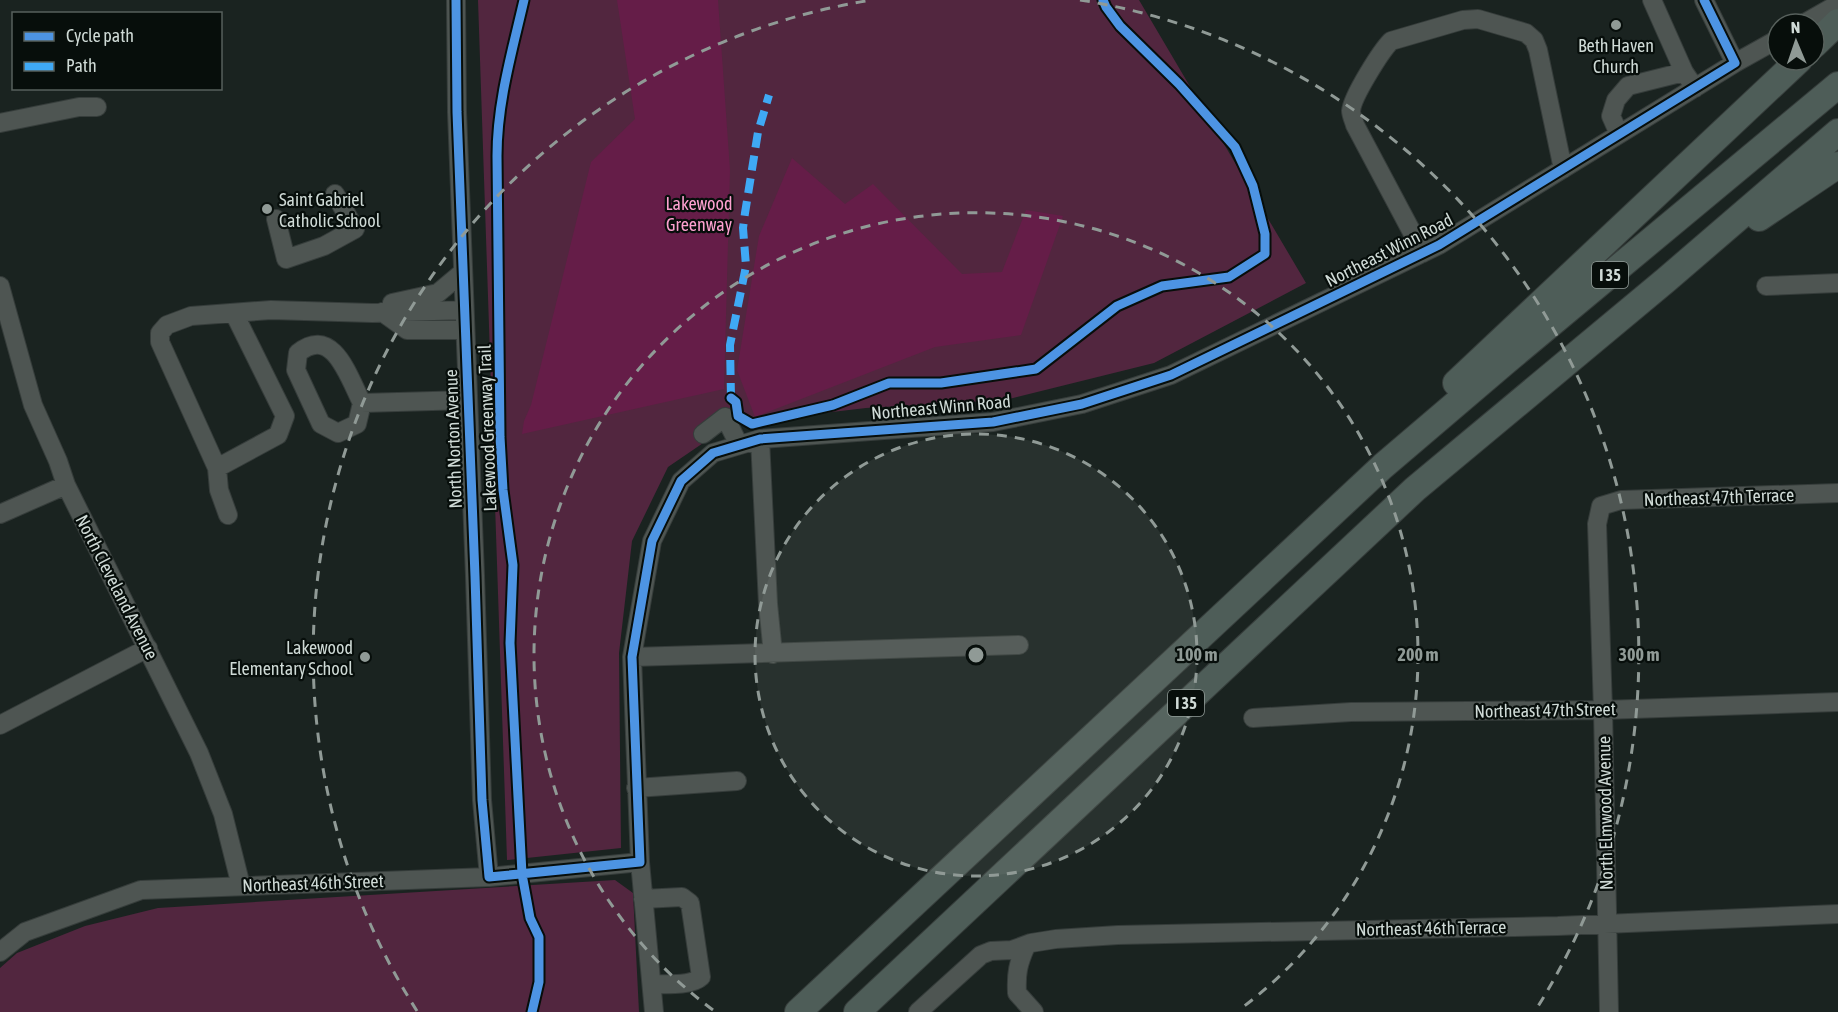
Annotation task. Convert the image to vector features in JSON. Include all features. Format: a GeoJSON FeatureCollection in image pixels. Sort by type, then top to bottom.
{"type":"FeatureCollection","features":[{"type":"Feature","properties":{"kind":"highway"},"geometry":{"type":"LineString","coordinates":[[1826,34],[1838,22]]}},
{"type":"Feature","properties":{"kind":"highway"},"geometry":{"type":"LineString","coordinates":[[1383,466],[1422,415],[1785,72]]}},
{"type":"Feature","properties":{"kind":"highway","name":"I 35"},"geometry":{"type":"LineString","coordinates":[[798,1012],[1383,466],[1838,85]]}},
{"type":"Feature","properties":{"kind":"highway","name":"I 35"},"geometry":{"type":"LineString","coordinates":[[857,1012],[1415,489],[1666,280],[1838,132]]}},
{"type":"Feature","properties":{"kind":"highway"},"geometry":{"type":"LineString","coordinates":[[1666,280],[1838,165]]}},
{"type":"Feature","properties":{"kind":"street","name":"North Norton Avenue"},"geometry":{"type":"LineString","coordinates":[[456,0],[457,112],[476,576],[482,800],[489,877]]}},
{"type":"Feature","properties":{"kind":"street"},"geometry":{"type":"LineString","coordinates":[[1652,0],[1684,72],[1695,88]]}},
{"type":"Feature","properties":{"kind":"street"},"geometry":{"type":"LineString","coordinates":[[1704,0],[1735,63]]}},
{"type":"Feature","properties":{"kind":"street"},"geometry":{"type":"LineString","coordinates":[[1824,12],[1838,4]]}},
{"type":"Feature","properties":{"kind":"street"},"geometry":{"type":"LineString","coordinates":[[1423,253],[1354,125],[1351,111],[1354,99],[1384,48],[1391,41],[1463,20],[1478,19],[1526,33],[1534,40],[1538,50],[1563,169]]}},
{"type":"Feature","properties":{"kind":"street","name":"Northeast Winn Road"},"geometry":{"type":"LineString","coordinates":[[654,1012],[640,862],[632,657],[652,541],[681,481],[713,453],[760,439],[993,422],[1082,404],[1171,375],[1439,245],[1766,46]]}},
{"type":"Feature","properties":{"kind":"street"},"geometry":{"type":"LineString","coordinates":[[1619,134],[1611,116],[1616,100],[1629,86],[1684,72]]}},
{"type":"Feature","properties":{"kind":"street"},"geometry":{"type":"LineString","coordinates":[[0,123],[79,107],[97,107]]}},
{"type":"Feature","properties":{"kind":"street"},"geometry":{"type":"LineString","coordinates":[[276,219],[286,259],[324,246],[355,229],[335,194]]}},
{"type":"Feature","properties":{"kind":"street"},"geometry":{"type":"LineString","coordinates":[[382,312],[392,303],[438,293],[463,272]]}},
{"type":"Feature","properties":{"kind":"street"},"geometry":{"type":"LineString","coordinates":[[1766,286],[1838,284]]}},
{"type":"Feature","properties":{"kind":"street","name":"North Cleveland Avenue"},"geometry":{"type":"LineString","coordinates":[[0,286],[3,314],[15,337],[33,405],[66,485],[211,780],[228,832],[241,885]]}},
{"type":"Feature","properties":{"kind":"street"},"geometry":{"type":"LineString","coordinates":[[228,515],[219,490],[217,468],[160,342],[160,333],[167,325],[191,316],[272,310],[382,312],[464,310]]}},
{"type":"Feature","properties":{"kind":"street"},"geometry":{"type":"LineString","coordinates":[[382,312],[407,330],[465,330]]}},
{"type":"Feature","properties":{"kind":"street"},"geometry":{"type":"LineString","coordinates":[[217,468],[278,435],[285,416],[234,313]]}},
{"type":"Feature","properties":{"kind":"street"},"geometry":{"type":"LineString","coordinates":[[322,344],[337,353],[362,403],[357,424],[338,433],[321,424],[296,370],[298,353],[308,345],[322,344]]}},
{"type":"Feature","properties":{"kind":"street"},"geometry":{"type":"LineString","coordinates":[[362,403],[468,400]]}},
{"type":"Feature","properties":{"kind":"street"},"geometry":{"type":"LineString","coordinates":[[703,434],[725,417],[739,445]]}},
{"type":"Feature","properties":{"kind":"street"},"geometry":{"type":"LineString","coordinates":[[760,439],[768,604],[773,654]]}},
{"type":"Feature","properties":{"kind":"street"},"geometry":{"type":"LineString","coordinates":[[0,514],[66,485]]}},
{"type":"Feature","properties":{"kind":"street","name":"Northeast 47th Terrace"},"geometry":{"type":"LineString","coordinates":[[1601,506],[1621,500],[1838,493]]}},
{"type":"Feature","properties":{"kind":"street","name":"North Elmwood Avenue"},"geometry":{"type":"LineString","coordinates":[[1601,506],[1597,524],[1609,1012]]}},
{"type":"Feature","properties":{"kind":"street"},"geometry":{"type":"LineString","coordinates":[[632,657],[1018,645]]}},
{"type":"Feature","properties":{"kind":"street"},"geometry":{"type":"LineString","coordinates":[[0,725],[148,648]]}},
{"type":"Feature","properties":{"kind":"street","name":"Northeast 47th Street"},"geometry":{"type":"LineString","coordinates":[[1253,718],[1351,712],[1603,710],[1838,702]]}},
{"type":"Feature","properties":{"kind":"street"},"geometry":{"type":"LineString","coordinates":[[636,788],[737,781]]}},
{"type":"Feature","properties":{"kind":"street","name":"Northeast 46th Street"},"geometry":{"type":"LineString","coordinates":[[0,952],[25,932],[141,891],[241,885],[489,877],[640,862]]}},
{"type":"Feature","properties":{"kind":"street"},"geometry":{"type":"LineString","coordinates":[[643,899],[682,897],[690,903],[701,977],[698,981],[692,982],[652,984]]}},
{"type":"Feature","properties":{"kind":"street","name":"Northeast 46th Terrace"},"geometry":{"type":"LineString","coordinates":[[918,1012],[981,955],[991,951],[1012,950],[1031,943],[1056,939],[1118,935],[1607,924],[1838,914]]}},
{"type":"Feature","properties":{"kind":"street"},"geometry":{"type":"LineString","coordinates":[[1026,946],[1016,972],[1017,993],[1034,1012]]}},
{"type":"Feature","properties":{"kind":"green space","name":"Lakewood Greenway"},"geometry":{"type":"Polygon","coordinates":[[[478,0],[1139,0],[1306,283],[1154,363],[1005,400],[866,408],[731,424],[668,467],[632,541],[619,653],[621,848],[507,860],[478,0]]]}},
{"type":"Feature","properties":{"kind":"green space"},"geometry":{"type":"Polygon","coordinates":[[[615,880],[633,893],[639,1012],[0,1012],[0,968],[17,953],[85,926],[158,908],[615,880]]]}},
{"type":"Feature","properties":{"kind":"shaded area"},"geometry":{"type":"Polygon","coordinates":[[[617,0],[718,0],[730,170],[724,389],[522,434],[591,162],[635,119],[617,0]]]}},
{"type":"Feature","properties":{"kind":"shaded area"},"geometry":{"type":"Polygon","coordinates":[[[792,158],[845,204],[873,184],[962,274],[1002,272],[1026,210],[1063,216],[1021,335],[935,347],[755,417],[737,370],[759,236],[792,158]]]}},
{"type":"Feature","properties":{"kind":"marked path"},"geometry":{"type":"LineString","coordinates":[[731,398],[730,345],[746,266],[743,228],[758,132],[769,95]]}},
{"type":"Feature","properties":{"kind":"cycle path","name":"Lakewood Greenway Trail"},"geometry":{"type":"LineString","coordinates":[[456,0],[457,112],[482,800],[489,877],[640,862],[632,657],[652,541],[681,481],[713,453],[760,439],[993,422],[1082,404],[1171,375],[1439,245],[1735,63],[1704,0]]}},
{"type":"Feature","properties":{"kind":"cycle path","name":"Lakewood Greenway Trail"},"geometry":{"type":"LineString","coordinates":[[524,0],[502,97],[497,156],[500,437],[503,490],[513,565],[510,643],[522,874],[530,918],[539,937],[539,982],[532,1012]]}},
{"type":"Feature","properties":{"kind":"cycle path"},"geometry":{"type":"LineString","coordinates":[[731,398],[736,402],[738,416],[752,424],[833,405],[889,383],[941,383],[1036,369],[1117,306],[1162,286],[1229,277],[1265,254],[1265,234],[1253,186],[1235,147],[1179,84],[1120,26],[1103,0]]}},
{"type":"Feature","properties":{"kind":"place","name":"Beth Haven Church"},"geometry":{"type":"Point","coordinates":[1616,25]}},
{"type":"Feature","properties":{"kind":"place","name":"Saint Gabriel Catholic School"},"geometry":{"type":"Point","coordinates":[267,209]}},
{"type":"Feature","properties":{"kind":"place","name":"Lakewood Elementary School"},"geometry":{"type":"Point","coordinates":[365,657]}}]}
